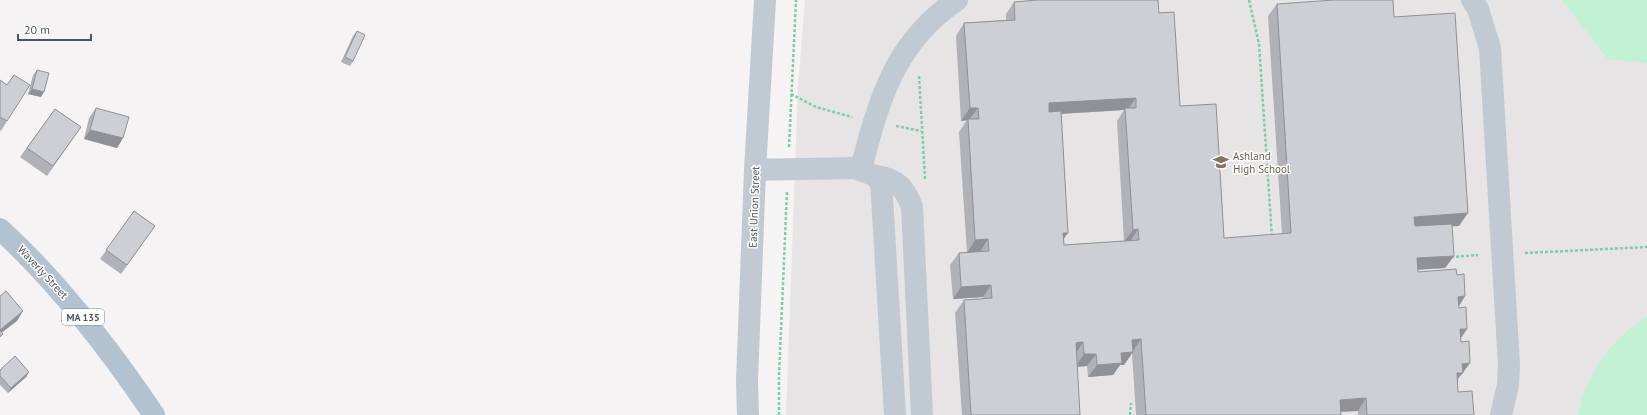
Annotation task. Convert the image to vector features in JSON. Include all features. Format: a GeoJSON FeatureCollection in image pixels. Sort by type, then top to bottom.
{"type":"FeatureCollection","features":[{"type":"Feature","properties":{"kind":"main road","name":"Waverly Street"},"geometry":{"type":"LineString","coordinates":[[0,228],[30,256],[90,325],[154,415]]}},
{"type":"Feature","properties":{"kind":"street","name":"East Union Street"},"geometry":{"type":"LineString","coordinates":[[748,415],[747,381],[755,170],[765,0]]}},
{"type":"Feature","properties":{"kind":"street"},"geometry":{"type":"LineString","coordinates":[[868,172],[882,95],[899,61],[923,27],[956,0]]}},
{"type":"Feature","properties":{"kind":"street"},"geometry":{"type":"LineString","coordinates":[[1472,0],[1478,9],[1490,48],[1509,365],[1508,385],[1501,415]]}},
{"type":"Feature","properties":{"kind":"street"},"geometry":{"type":"LineString","coordinates":[[755,170],[788,169],[868,172],[888,178],[900,186],[907,195],[912,207],[922,415]]}},
{"type":"Feature","properties":{"kind":"street"},"geometry":{"type":"LineString","coordinates":[[868,172],[880,184],[882,197],[895,415]]}},
{"type":"Feature","properties":{"kind":"path"},"geometry":{"type":"LineString","coordinates":[[780,415],[779,376],[796,0]]}},
{"type":"Feature","properties":{"kind":"path"},"geometry":{"type":"LineString","coordinates":[[1249,0],[1259,44],[1272,239]]}},
{"type":"Feature","properties":{"kind":"path"},"geometry":{"type":"LineString","coordinates":[[1445,257],[1647,247]]}},
{"type":"Feature","properties":{"kind":"path"},"geometry":{"type":"LineString","coordinates":[[1130,415],[1131,403]]}},
{"type":"Feature","properties":{"kind":"shaded area","name":"Ashland High School"},"geometry":{"type":"Polygon","coordinates":[[[805,0],[1647,0],[1647,415],[786,415],[798,87],[805,0]]]}},
{"type":"Feature","properties":{"kind":"green space"},"geometry":{"type":"Polygon","coordinates":[[[1562,0],[1647,0],[1647,63],[1608,59],[1562,0]]]}},
{"type":"Feature","properties":{"kind":"green space"},"geometry":{"type":"Polygon","coordinates":[[[1647,317],[1647,415],[1578,415],[1587,385],[1602,359],[1622,336],[1647,317]]]}},
{"type":"Feature","properties":{"kind":"building"},"geometry":{"type":"Polygon","coordinates":[[[1037,0],[1158,0],[1159,13],[1174,12],[1180,106],[1216,104],[1224,238],[1291,233],[1277,4],[1334,0],[1393,0],[1394,17],[1455,13],[1468,213],[1414,217],[1415,226],[1452,224],[1454,256],[1417,258],[1418,272],[1456,269],[1457,275],[1464,274],[1465,296],[1458,297],[1459,308],[1466,307],[1467,329],[1460,329],[1461,342],[1469,341],[1470,363],[1462,364],[1463,373],[1457,373],[1458,392],[1472,391],[1474,415],[1367,415],[1366,398],[1340,400],[1341,415],[1146,415],[1141,339],[1132,340],[1133,352],[1121,353],[1122,363],[1097,365],[1096,354],[1084,354],[1083,342],[1076,343],[1080,415],[971,415],[964,300],[992,298],[991,285],[961,287],[959,253],[989,251],[988,239],[975,240],[968,119],[979,119],[978,108],[970,108],[964,23],[1015,20],[1014,2],[1037,0]],[[1136,98],[1049,103],[1049,112],[1061,111],[1068,233],[1063,233],[1064,245],[1139,240],[1138,229],[1133,230],[1125,108],[1136,108],[1136,98]]]}},
{"type":"Feature","properties":{"kind":"building"},"geometry":{"type":"Polygon","coordinates":[[[357,31],[365,35],[353,61],[345,57],[357,31]]]}},
{"type":"Feature","properties":{"kind":"building"},"geometry":{"type":"Polygon","coordinates":[[[37,70],[49,73],[44,92],[32,89],[37,70]]]}},
{"type":"Feature","properties":{"kind":"building"},"geometry":{"type":"Polygon","coordinates":[[[14,75],[30,85],[7,121],[0,117],[0,80],[7,85],[14,75]]]}},
{"type":"Feature","properties":{"kind":"building"},"geometry":{"type":"Polygon","coordinates":[[[96,108],[129,117],[123,138],[90,130],[96,108]]]}},
{"type":"Feature","properties":{"kind":"building"},"geometry":{"type":"Polygon","coordinates":[[[55,109],[81,127],[53,166],[27,148],[55,109]]]}},
{"type":"Feature","properties":{"kind":"building"},"geometry":{"type":"Polygon","coordinates":[[[134,211],[155,226],[127,265],[106,250],[134,211]]]}},
{"type":"Feature","properties":{"kind":"building"},"geometry":{"type":"Polygon","coordinates":[[[6,291],[23,311],[0,330],[0,296],[6,291]]]}},
{"type":"Feature","properties":{"kind":"building"},"geometry":{"type":"Polygon","coordinates":[[[0,330],[3,334],[0,337],[0,330]]]}},
{"type":"Feature","properties":{"kind":"building"},"geometry":{"type":"Polygon","coordinates":[[[15,356],[29,372],[11,388],[0,376],[0,370],[15,356]]]}},
{"type":"Feature","properties":{"kind":"place","name":"Ashland High School"},"geometry":{"type":"Point","coordinates":[1221,162]}}]}
